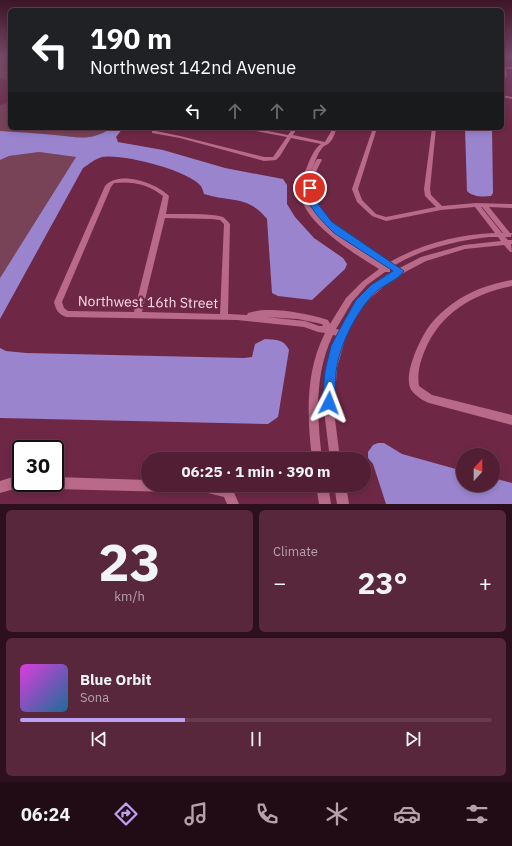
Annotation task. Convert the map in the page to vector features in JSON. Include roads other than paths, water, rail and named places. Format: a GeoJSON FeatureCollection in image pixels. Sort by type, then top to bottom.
{"type":"FeatureCollection","features":[{"type":"Feature","properties":{"kind":"street"},"geometry":{"type":"LineString","coordinates":[[155,130],[264,159],[274,159],[290,138],[294,130]]}},
{"type":"Feature","properties":{"kind":"street"},"geometry":{"type":"LineString","coordinates":[[254,130],[325,144]]}},
{"type":"Feature","properties":{"kind":"street"},"geometry":{"type":"LineString","coordinates":[[334,130],[325,144],[326,146],[317,164],[310,184],[311,198],[314,205],[322,216],[337,231],[397,273]]}},
{"type":"Feature","properties":{"kind":"street"},"geometry":{"type":"LineString","coordinates":[[374,130],[355,189],[359,201],[374,215],[386,219],[441,208],[476,205],[512,206]]}},
{"type":"Feature","properties":{"kind":"street"},"geometry":{"type":"LineString","coordinates":[[434,130],[427,190],[428,196],[441,208]]}},
{"type":"Feature","properties":{"kind":"street","name":"Northwest 16th Street"},"geometry":{"type":"LineString","coordinates":[[162,216],[166,196],[161,191],[136,180],[112,182],[108,186],[58,302],[60,310],[66,314],[224,316],[288,321],[330,330],[343,335]]}},
{"type":"Feature","properties":{"kind":"street"},"geometry":{"type":"LineString","coordinates":[[476,205],[500,235]]}},
{"type":"Feature","properties":{"kind":"street"},"geometry":{"type":"LineString","coordinates":[[484,205],[510,239],[512,250]]}},
{"type":"Feature","properties":{"kind":"street"},"geometry":{"type":"LineString","coordinates":[[137,316],[162,216],[212,217],[222,219],[226,224],[224,316]]}},
{"type":"Feature","properties":{"kind":"street"},"geometry":{"type":"LineString","coordinates":[[317,452],[313,403],[316,370],[330,330],[348,301],[363,285],[387,267],[416,252],[446,242],[479,236],[500,235],[510,239]]}},
{"type":"Feature","properties":{"kind":"street"},"geometry":{"type":"LineString","coordinates":[[333,452],[329,403],[330,371],[337,346],[360,303],[374,288],[397,273],[434,255],[452,249],[510,239]]}},
{"type":"Feature","properties":{"kind":"street"},"geometry":{"type":"LineString","coordinates":[[512,283],[499,284],[467,298],[444,314],[432,327],[421,346],[412,376],[415,388],[429,399],[512,420]]}},
{"type":"Feature","properties":{"kind":"street"},"geometry":{"type":"LineString","coordinates":[[0,487],[12,483]]}},
{"type":"Feature","properties":{"kind":"street"},"geometry":{"type":"LineString","coordinates":[[64,483],[208,487],[228,492],[233,504]]}},
{"type":"Feature","properties":{"kind":"street"},"geometry":{"type":"LineString","coordinates":[[323,492],[325,504]]}},
{"type":"Feature","properties":{"kind":"street"},"geometry":{"type":"LineString","coordinates":[[341,492],[343,504]]}}]}
